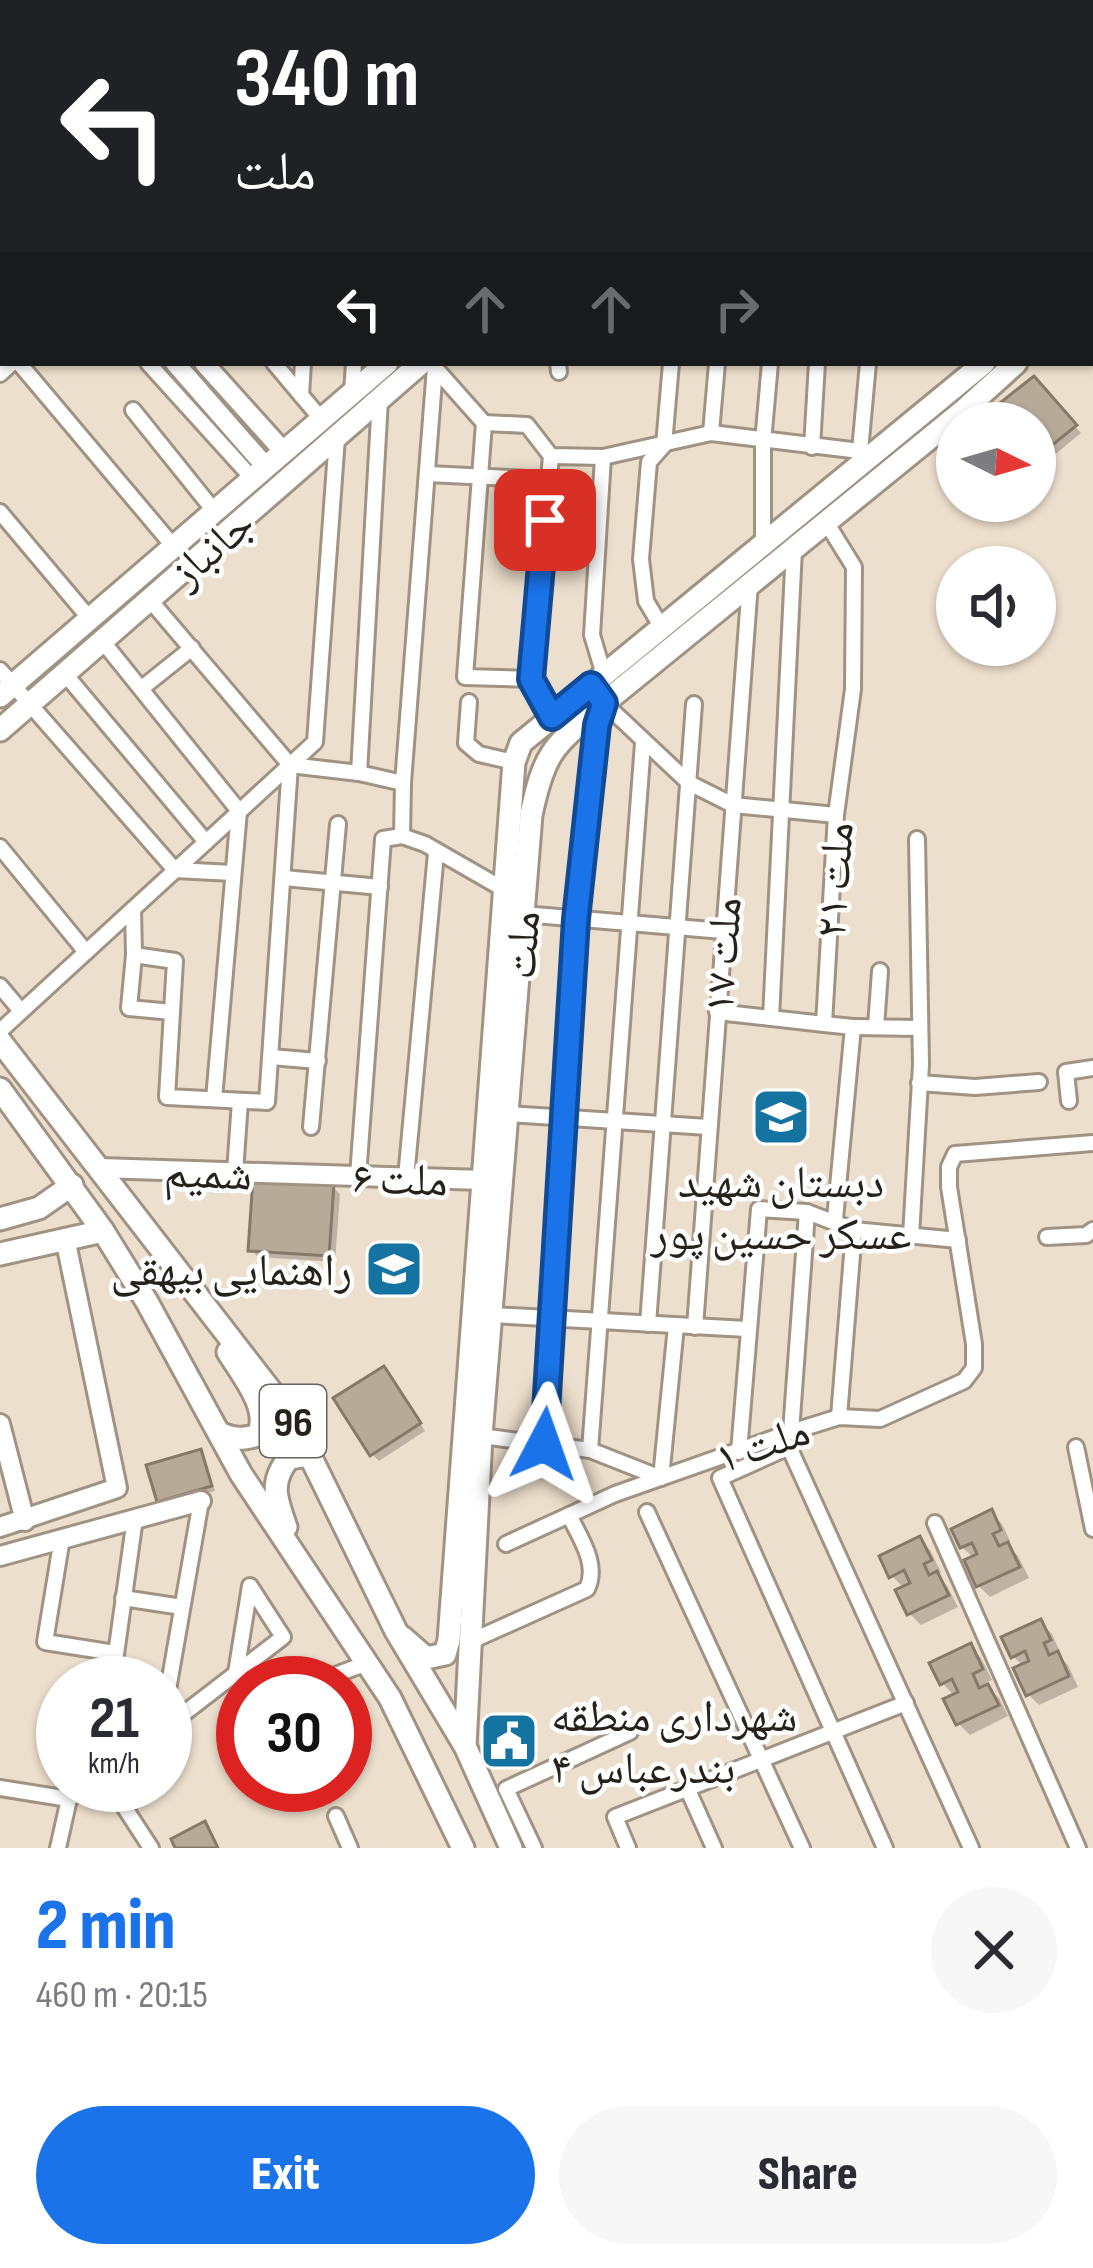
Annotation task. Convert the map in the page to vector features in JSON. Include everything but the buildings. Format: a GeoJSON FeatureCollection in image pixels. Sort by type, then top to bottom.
{"type":"FeatureCollection","features":[{"type":"Feature","properties":{"kind":"main road","name":"جانباز"},"geometry":{"type":"LineString","coordinates":[[0,730],[300,469],[352,393],[384,366]]}},
{"type":"Feature","properties":{"kind":"main road","name":"جانباز"},"geometry":{"type":"LineString","coordinates":[[4,684],[90,619],[268,466],[429,366]]}},
{"type":"Feature","properties":{"kind":"main road","name":"ملت"},"geometry":{"type":"LineString","coordinates":[[459,1641],[492,1315],[531,815],[541,768],[600,688],[662,628],[869,464],[981,366]]}},
{"type":"Feature","properties":{"kind":"main road","name":"ملت"},"geometry":{"type":"LineString","coordinates":[[465,1747],[459,1641],[483,1180],[514,762],[521,743],[552,717],[751,583],[826,522],[869,464],[1012,366]]}},
{"type":"Feature","properties":{"kind":"main road"},"geometry":{"type":"LineString","coordinates":[[268,466],[300,469]]}},
{"type":"Feature","properties":{"kind":"main road"},"geometry":{"type":"LineString","coordinates":[[268,466],[282,484]]}},
{"type":"Feature","properties":{"kind":"main road","name":"96"},"geometry":{"type":"LineString","coordinates":[[0,1041],[291,1417],[396,1631],[465,1747],[511,1848]]}},
{"type":"Feature","properties":{"kind":"main road","name":"96"},"geometry":{"type":"LineString","coordinates":[[0,1089],[103,1231],[241,1474],[362,1656]]}},
{"type":"Feature","properties":{"kind":"main road"},"geometry":{"type":"LineString","coordinates":[[0,1219],[48,1202],[72,1185]]}},
{"type":"Feature","properties":{"kind":"main road"},"geometry":{"type":"LineString","coordinates":[[48,1202],[64,1216],[64,1238]]}},
{"type":"Feature","properties":{"kind":"main road"},"geometry":{"type":"LineString","coordinates":[[0,1254],[103,1231]]}},
{"type":"Feature","properties":{"kind":"main road"},"geometry":{"type":"LineString","coordinates":[[191,1285],[261,1411],[258,1435],[233,1439],[222,1434]]}},
{"type":"Feature","properties":{"kind":"main road"},"geometry":{"type":"LineString","coordinates":[[299,1562],[275,1499],[274,1480],[289,1458],[309,1455]]}},
{"type":"Feature","properties":{"kind":"main road"},"geometry":{"type":"LineString","coordinates":[[396,1631],[426,1658],[445,1654],[459,1641]]}},
{"type":"Feature","properties":{"kind":"main road","name":"96"},"geometry":{"type":"LineString","coordinates":[[372,1671],[463,1848]]}},
{"type":"Feature","properties":{"kind":"street"},"geometry":{"type":"LineString","coordinates":[[19,366],[174,547]]}},
{"type":"Feature","properties":{"kind":"street"},"geometry":{"type":"LineString","coordinates":[[151,366],[268,466]]}},
{"type":"Feature","properties":{"kind":"street"},"geometry":{"type":"LineString","coordinates":[[178,366],[268,466]]}},
{"type":"Feature","properties":{"kind":"street"},"geometry":{"type":"LineString","coordinates":[[206,366],[268,466]]}},
{"type":"Feature","properties":{"kind":"street"},"geometry":{"type":"LineString","coordinates":[[0,1031],[315,742],[329,428],[277,366]]}},
{"type":"Feature","properties":{"kind":"street"},"geometry":{"type":"LineString","coordinates":[[301,395],[303,366]]}},
{"type":"Feature","properties":{"kind":"street"},"geometry":{"type":"LineString","coordinates":[[352,393],[354,366]]}},
{"type":"Feature","properties":{"kind":"street"},"geometry":{"type":"LineString","coordinates":[[402,836],[428,474],[430,366]]}},
{"type":"Feature","properties":{"kind":"street"},"geometry":{"type":"LineString","coordinates":[[431,366],[484,423],[527,424],[550,456],[531,679],[552,717]]}},
{"type":"Feature","properties":{"kind":"street"},"geometry":{"type":"LineString","coordinates":[[662,628],[646,601],[641,559],[649,462],[664,445],[670,366]]}},
{"type":"Feature","properties":{"kind":"street"},"geometry":{"type":"LineString","coordinates":[[711,433],[716,366]]}},
{"type":"Feature","properties":{"kind":"street"},"geometry":{"type":"LineString","coordinates":[[763,547],[763,442],[770,366]]}},
{"type":"Feature","properties":{"kind":"street"},"geometry":{"type":"LineString","coordinates":[[812,447],[818,366]]}},
{"type":"Feature","properties":{"kind":"street"},"geometry":{"type":"LineString","coordinates":[[550,456],[603,457],[711,433],[812,447],[869,464],[868,366]]}},
{"type":"Feature","properties":{"kind":"street"},"geometry":{"type":"LineString","coordinates":[[358,773],[380,399]]}},
{"type":"Feature","properties":{"kind":"street"},"geometry":{"type":"LineString","coordinates":[[133,410],[215,512]]}},
{"type":"Feature","properties":{"kind":"street"},"geometry":{"type":"LineString","coordinates":[[484,423],[465,677],[531,679]]}},
{"type":"Feature","properties":{"kind":"street"},"geometry":{"type":"LineString","coordinates":[[544,1444],[576,919],[600,688],[592,635],[603,457]]}},
{"type":"Feature","properties":{"kind":"street"},"geometry":{"type":"LineString","coordinates":[[428,474],[548,480]]}},
{"type":"Feature","properties":{"kind":"street"},"geometry":{"type":"LineString","coordinates":[[0,512],[90,619]]}},
{"type":"Feature","properties":{"kind":"street","name":"ملت ۲۱"},"geometry":{"type":"LineString","coordinates":[[824,1024],[836,814],[853,689],[854,567],[826,522]]}},
{"type":"Feature","properties":{"kind":"street"},"geometry":{"type":"LineString","coordinates":[[771,1018],[794,549]]}},
{"type":"Feature","properties":{"kind":"street","name":"ملت ۱۷"},"geometry":{"type":"LineString","coordinates":[[695,1327],[751,583]]}},
{"type":"Feature","properties":{"kind":"street"},"geometry":{"type":"LineString","coordinates":[[134,955],[175,961],[166,1097],[268,1102],[290,765],[150,600]]}},
{"type":"Feature","properties":{"kind":"street"},"geometry":{"type":"LineString","coordinates":[[104,643],[239,811],[214,1099]]}},
{"type":"Feature","properties":{"kind":"street"},"geometry":{"type":"LineString","coordinates":[[142,688],[192,648]]}},
{"type":"Feature","properties":{"kind":"street"},"geometry":{"type":"LineString","coordinates":[[65,674],[206,842]]}},
{"type":"Feature","properties":{"kind":"street"},"geometry":{"type":"LineString","coordinates":[[4,684],[31,703],[175,870],[232,873]]}},
{"type":"Feature","properties":{"kind":"street"},"geometry":{"type":"LineString","coordinates":[[600,688],[643,743],[689,783],[733,805],[836,814]]}},
{"type":"Feature","properties":{"kind":"street"},"geometry":{"type":"LineString","coordinates":[[469,702],[466,743],[478,754],[514,762]]}},
{"type":"Feature","properties":{"kind":"street"},"geometry":{"type":"LineString","coordinates":[[648,1324],[694,704]]}},
{"type":"Feature","properties":{"kind":"street"},"geometry":{"type":"LineString","coordinates":[[590,1450],[643,743]]}},
{"type":"Feature","properties":{"kind":"street"},"geometry":{"type":"LineString","coordinates":[[290,765],[403,783]]}},
{"type":"Feature","properties":{"kind":"street"},"geometry":{"type":"LineString","coordinates":[[311,1127],[338,824]]}},
{"type":"Feature","properties":{"kind":"street"},"geometry":{"type":"LineString","coordinates":[[358,1176],[383,839],[402,836],[505,890]]}},
{"type":"Feature","properties":{"kind":"street"},"geometry":{"type":"LineString","coordinates":[[911,1236],[920,1083],[917,839]]}},
{"type":"Feature","properties":{"kind":"street"},"geometry":{"type":"LineString","coordinates":[[0,847],[86,952]]}},
{"type":"Feature","properties":{"kind":"street"},"geometry":{"type":"LineString","coordinates":[[406,1178],[436,853]]}},
{"type":"Feature","properties":{"kind":"street"},"geometry":{"type":"LineString","coordinates":[[284,878],[380,887]]}},
{"type":"Feature","properties":{"kind":"street"},"geometry":{"type":"LineString","coordinates":[[133,909],[129,1009],[172,1012]]}},
{"type":"Feature","properties":{"kind":"street"},"geometry":{"type":"LineString","coordinates":[[523,914],[723,932]]}},
{"type":"Feature","properties":{"kind":"street"},"geometry":{"type":"LineString","coordinates":[[876,1027],[880,971]]}},
{"type":"Feature","properties":{"kind":"street"},"geometry":{"type":"LineString","coordinates":[[0,986],[21,1012]]}},
{"type":"Feature","properties":{"kind":"street"},"geometry":{"type":"LineString","coordinates":[[717,1012],[853,1027],[920,1028]]}},
{"type":"Feature","properties":{"kind":"street"},"geometry":{"type":"LineString","coordinates":[[835,1220],[853,1027]]}},
{"type":"Feature","properties":{"kind":"street"},"geometry":{"type":"LineString","coordinates":[[271,1057],[318,1061]]}},
{"type":"Feature","properties":{"kind":"street"},"geometry":{"type":"LineString","coordinates":[[1069,1101],[1066,1072],[1093,1068]]}},
{"type":"Feature","properties":{"kind":"street"},"geometry":{"type":"LineString","coordinates":[[920,1083],[974,1087],[1039,1082]]}},
{"type":"Feature","properties":{"kind":"street"},"geometry":{"type":"LineString","coordinates":[[235,1172],[241,1101]]}},
{"type":"Feature","properties":{"kind":"street"},"geometry":{"type":"LineString","coordinates":[[507,1114],[708,1127]]}},
{"type":"Feature","properties":{"kind":"street","name":"ملت ۱"},"geometry":{"type":"LineString","coordinates":[[506,1544],[661,1478],[790,1432],[839,1417],[880,1419],[964,1381],[974,1368],[950,1186],[949,1167],[956,1154],[1093,1143]]}},
{"type":"Feature","properties":{"kind":"street","name":"شمیم"},"geometry":{"type":"LineString","coordinates":[[100,1168],[316,1175]]}},
{"type":"Feature","properties":{"kind":"street","name":"ملت ۶"},"geometry":{"type":"LineString","coordinates":[[316,1175],[483,1180]]}},
{"type":"Feature","properties":{"kind":"street"},"geometry":{"type":"LineString","coordinates":[[739,1452],[759,1209],[807,1212],[854,1230],[958,1240]]}},
{"type":"Feature","properties":{"kind":"street"},"geometry":{"type":"LineString","coordinates":[[790,1432],[807,1212]]}},
{"type":"Feature","properties":{"kind":"street"},"geometry":{"type":"LineString","coordinates":[[839,1417],[854,1230]]}},
{"type":"Feature","properties":{"kind":"street"},"geometry":{"type":"LineString","coordinates":[[1047,1237],[1086,1235],[1093,1230]]}},
{"type":"Feature","properties":{"kind":"street"},"geometry":{"type":"LineString","coordinates":[[0,1528],[117,1488],[64,1238]]}},
{"type":"Feature","properties":{"kind":"street"},"geometry":{"type":"LineString","coordinates":[[492,1315],[748,1329]]}},
{"type":"Feature","properties":{"kind":"street"},"geometry":{"type":"LineString","coordinates":[[481,1436],[590,1450],[661,1478],[676,1326]]}},
{"type":"Feature","properties":{"kind":"street"},"geometry":{"type":"LineString","coordinates":[[0,1424],[25,1521]]}},
{"type":"Feature","properties":{"kind":"street"},"geometry":{"type":"LineString","coordinates":[[885,1848],[720,1478],[789,1447],[971,1848]]}},
{"type":"Feature","properties":{"kind":"street"},"geometry":{"type":"LineString","coordinates":[[1076,1447],[1093,1529]]}},
{"type":"Feature","properties":{"kind":"street"},"geometry":{"type":"LineString","coordinates":[[0,1556],[201,1501],[174,1656]]}},
{"type":"Feature","properties":{"kind":"street"},"geometry":{"type":"LineString","coordinates":[[647,1512],[802,1848]]}},
{"type":"Feature","properties":{"kind":"street"},"geometry":{"type":"LineString","coordinates":[[459,1641],[587,1588],[593,1576],[590,1559],[569,1515]]}},
{"type":"Feature","properties":{"kind":"street"},"geometry":{"type":"LineString","coordinates":[[115,1656],[135,1518]]}},
{"type":"Feature","properties":{"kind":"street"},"geometry":{"type":"LineString","coordinates":[[935,1523],[1078,1848]]}},
{"type":"Feature","properties":{"kind":"street"},"geometry":{"type":"LineString","coordinates":[[62,1538],[45,1642],[115,1653]]}},
{"type":"Feature","properties":{"kind":"street"},"geometry":{"type":"LineString","coordinates":[[250,1586],[283,1637],[236,1673],[240,1651],[250,1586]]}},
{"type":"Feature","properties":{"kind":"street"},"geometry":{"type":"LineString","coordinates":[[123,1598],[182,1607]]}},
{"type":"Feature","properties":{"kind":"street"},"geometry":{"type":"LineString","coordinates":[[192,1707],[216,1688]]}},
{"type":"Feature","properties":{"kind":"street"},"geometry":{"type":"LineString","coordinates":[[628,1848],[615,1817],[906,1703]]}},
{"type":"Feature","properties":{"kind":"street"},"geometry":{"type":"LineString","coordinates":[[534,1848],[506,1789],[630,1732]]}},
{"type":"Feature","properties":{"kind":"street"},"geometry":{"type":"LineString","coordinates":[[688,1790],[714,1848]]}},
{"type":"Feature","properties":{"kind":"street"},"geometry":{"type":"LineString","coordinates":[[1,1791],[36,1795]]}},
{"type":"Feature","properties":{"kind":"street"},"geometry":{"type":"LineString","coordinates":[[58,1848],[65,1812]]}},
{"type":"Feature","properties":{"kind":"street"},"geometry":{"type":"LineString","coordinates":[[128,1812],[151,1848]]}},
{"type":"Feature","properties":{"kind":"street"},"geometry":{"type":"LineString","coordinates":[[336,1816],[350,1848]]}},
{"type":"Feature","properties":{"kind":"place","name":"دبستان شهید عسکر حسین پور"},"geometry":{"type":"Point","coordinates":[781,1117]}},
{"type":"Feature","properties":{"kind":"place","name":"راهنمایی بیهقی"},"geometry":{"type":"Point","coordinates":[394,1269]}},
{"type":"Feature","properties":{"kind":"place","name":"شهرداری منطقه ۴ بندرعباس"},"geometry":{"type":"Point","coordinates":[509,1741]}},
{"type":"Feature","properties":{"kind":"route"},"geometry":{"type":"LineString","coordinates":[[544,1444],[576,919],[597,725],[604,703],[591,685],[552,717],[531,679],[545,520]]}}]}
